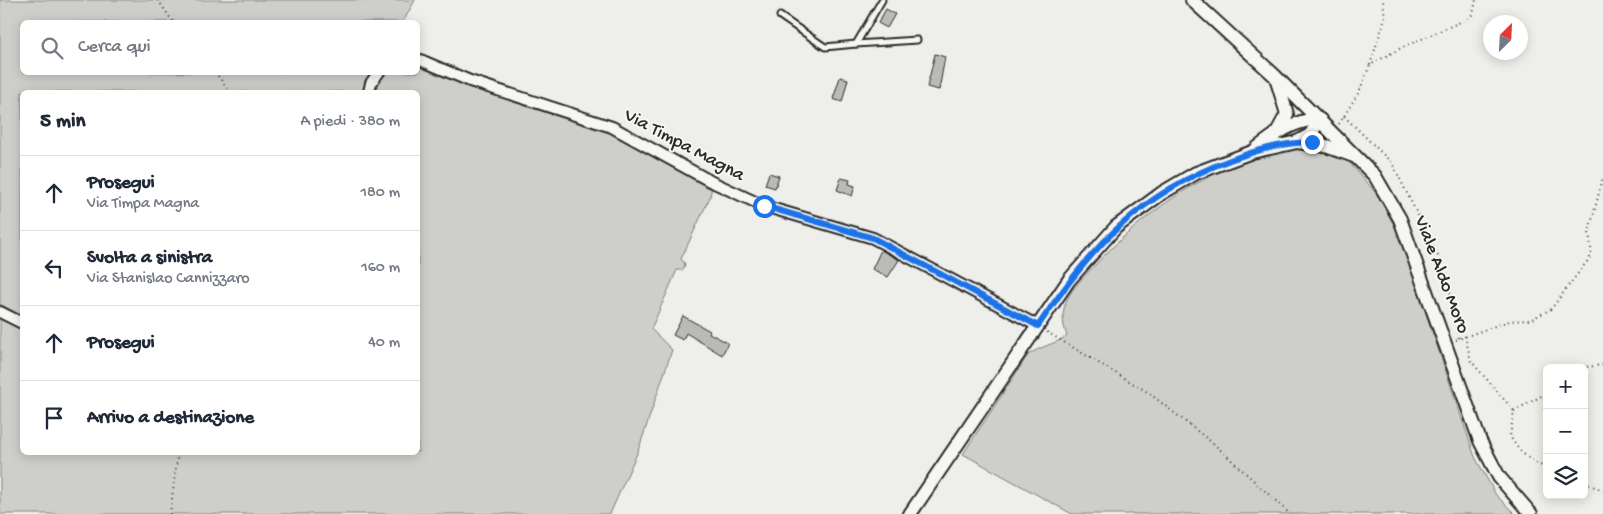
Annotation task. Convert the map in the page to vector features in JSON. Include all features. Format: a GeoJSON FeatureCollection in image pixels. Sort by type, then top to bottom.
{"type":"FeatureCollection","features":[{"type":"Feature","properties":{"kind":"street","name":"Viale Aldo Moro"},"geometry":{"type":"LineString","coordinates":[[1192,0],[1334,132],[1375,176],[1400,219],[1480,441],[1490,461],[1512,495],[1531,514]]}},
{"type":"Feature","properties":{"kind":"street","name":"Via Timpa Magna"},"geometry":{"type":"LineString","coordinates":[[420,60],[470,81],[612,127],[703,177],[764,206],[873,238],[1038,326]]}},
{"type":"Feature","properties":{"kind":"street"},"geometry":{"type":"LineString","coordinates":[[369,90],[371,83],[377,75]]}},
{"type":"Feature","properties":{"kind":"street"},"geometry":{"type":"LineString","coordinates":[[1275,76],[1287,114],[1276,134]]}},
{"type":"Feature","properties":{"kind":"street"},"geometry":{"type":"LineString","coordinates":[[910,514],[1069,280],[1116,227],[1162,193],[1196,173],[1252,152],[1297,142],[1310,135],[1320,120],[1312,119],[1276,134],[1252,152]]}},
{"type":"Feature","properties":{"kind":"street"},"geometry":{"type":"LineString","coordinates":[[1297,142],[1326,146],[1360,159]]}},
{"type":"Feature","properties":{"kind":"street"},"geometry":{"type":"LineString","coordinates":[[0,312],[20,322]]}},
{"type":"Feature","properties":{"kind":"lane"},"geometry":{"type":"LineString","coordinates":[[856,44],[882,0]]}},
{"type":"Feature","properties":{"kind":"lane"},"geometry":{"type":"LineString","coordinates":[[780,16],[825,47],[917,40]]}},
{"type":"Feature","properties":{"kind":"path"},"geometry":{"type":"LineString","coordinates":[[158,0],[172,20]]}},
{"type":"Feature","properties":{"kind":"path"},"geometry":{"type":"LineString","coordinates":[[1334,132],[1370,66],[1385,18],[1383,0]]}},
{"type":"Feature","properties":{"kind":"path"},"geometry":{"type":"LineString","coordinates":[[1370,66],[1401,48],[1465,20],[1473,14],[1476,0]]}},
{"type":"Feature","properties":{"kind":"path"},"geometry":{"type":"LineString","coordinates":[[217,75],[228,90]]}},
{"type":"Feature","properties":{"kind":"path"},"geometry":{"type":"LineString","coordinates":[[1344,116],[1392,162],[1446,272],[1459,339]]}},
{"type":"Feature","properties":{"kind":"path"},"geometry":{"type":"LineString","coordinates":[[1446,343],[1508,321],[1530,320],[1551,310],[1592,256],[1589,232],[1603,177]]}},
{"type":"Feature","properties":{"kind":"path"},"geometry":{"type":"LineString","coordinates":[[1038,326],[1149,393],[1215,445],[1290,514]]}},
{"type":"Feature","properties":{"kind":"path"},"geometry":{"type":"LineString","coordinates":[[1465,336],[1471,361],[1514,411],[1510,436],[1518,450],[1543,466]]}},
{"type":"Feature","properties":{"kind":"path"},"geometry":{"type":"LineString","coordinates":[[1588,367],[1603,365]]}},
{"type":"Feature","properties":{"kind":"path"},"geometry":{"type":"LineString","coordinates":[[1514,411],[1543,395]]}},
{"type":"Feature","properties":{"kind":"path"},"geometry":{"type":"LineString","coordinates":[[170,514],[178,455]]}},
{"type":"Feature","properties":{"kind":"path"},"geometry":{"type":"LineString","coordinates":[[1588,484],[1603,490]]}},
{"type":"Feature","properties":{"kind":"shaded area"},"geometry":{"type":"Polygon","coordinates":[[[0,0],[415,0],[404,20],[20,20],[20,75],[374,75],[366,90],[20,90],[20,315],[0,304],[0,0]]]}},
{"type":"Feature","properties":{"kind":"shaded area"},"geometry":{"type":"Polygon","coordinates":[[[420,63],[611,130],[712,186],[710,197],[681,259],[685,264],[683,270],[677,270],[651,329],[672,350],[638,451],[610,514],[0,514],[0,316],[20,329],[20,455],[420,455],[420,90],[374,90],[381,75],[420,75],[420,63]]]}},
{"type":"Feature","properties":{"kind":"shaded area"},"geometry":{"type":"Polygon","coordinates":[[[1306,148],[1321,150],[1349,162],[1376,193],[1399,234],[1475,457],[1496,495],[1515,514],[1072,514],[963,454],[1028,355],[1067,336],[1063,313],[1069,295],[1082,278],[1119,241],[1167,202],[1219,172],[1247,161],[1276,153],[1306,148]]]}},
{"type":"Feature","properties":{"kind":"building"},"geometry":{"type":"Polygon","coordinates":[[[886,9],[895,14],[887,28],[878,23],[886,9]]]}},
{"type":"Feature","properties":{"kind":"building"},"geometry":{"type":"Polygon","coordinates":[[[935,54],[945,57],[939,90],[927,87],[935,54]]]}},
{"type":"Feature","properties":{"kind":"building"},"geometry":{"type":"Polygon","coordinates":[[[840,77],[848,79],[842,102],[833,99],[840,77]]]}},
{"type":"Feature","properties":{"kind":"building"},"geometry":{"type":"Polygon","coordinates":[[[769,173],[779,176],[775,188],[765,185],[769,173]]]}},
{"type":"Feature","properties":{"kind":"building"},"geometry":{"type":"Polygon","coordinates":[[[841,178],[850,180],[849,184],[855,186],[852,196],[837,190],[841,178]]]}},
{"type":"Feature","properties":{"kind":"building"},"geometry":{"type":"Polygon","coordinates":[[[881,250],[899,260],[888,277],[872,269],[881,250]]]}},
{"type":"Feature","properties":{"kind":"building"},"geometry":{"type":"Polygon","coordinates":[[[683,316],[728,343],[722,355],[686,333],[683,340],[673,335],[683,316]]]}},
{"type":"Feature","properties":{"kind":"route"},"geometry":{"type":"LineString","coordinates":[[764,206],[873,238],[1038,326],[1069,280],[1116,227],[1162,193],[1196,173],[1252,152],[1297,142],[1312,142]]}}]}
